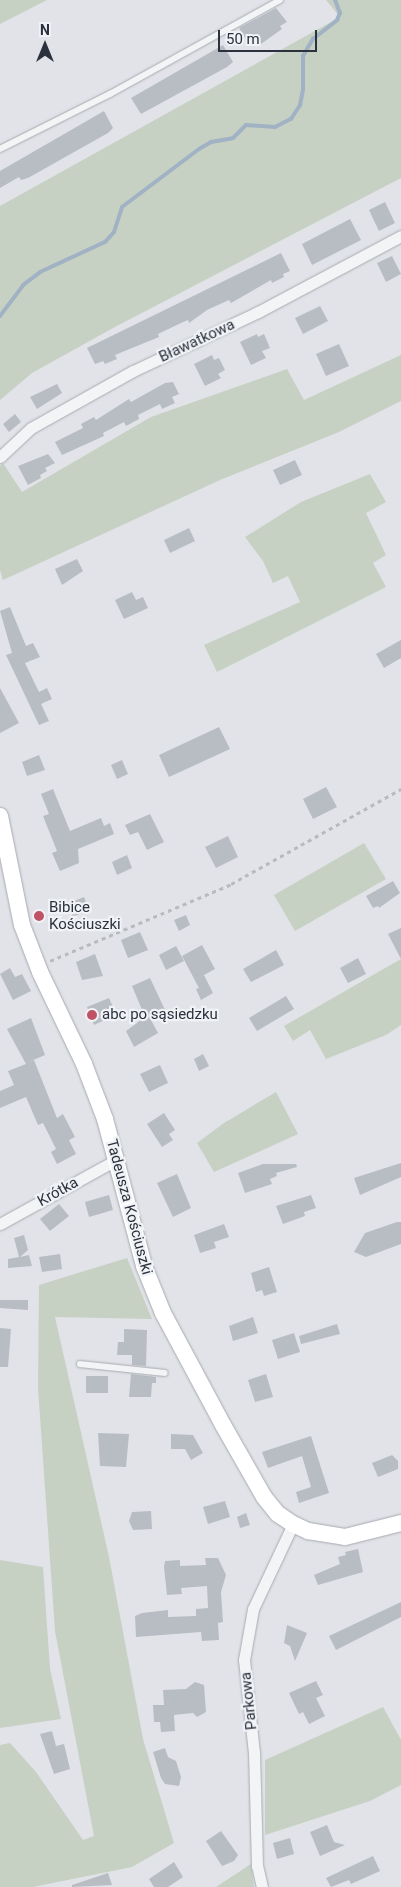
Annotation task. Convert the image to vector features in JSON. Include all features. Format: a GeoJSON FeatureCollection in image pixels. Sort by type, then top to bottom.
{"type":"FeatureCollection","features":[{"type":"Feature","properties":{"kind":"street","name":"Bławatkowa"},"geometry":{"type":"LineString","coordinates":[[0,458],[31,428],[133,371],[258,312],[401,236]]}},
{"type":"Feature","properties":{"kind":"street","name":"Tadeusza Kościuszki"},"geometry":{"type":"LineString","coordinates":[[0,816],[19,915],[37,966],[87,1069],[116,1160],[144,1266],[163,1313],[264,1497],[278,1514],[308,1531],[345,1537],[401,1523]]}},
{"type":"Feature","properties":{"kind":"street","name":"Krótka"},"geometry":{"type":"LineString","coordinates":[[0,1224],[116,1160]]}},
{"type":"Feature","properties":{"kind":"street","name":"Parkowa"},"geometry":{"type":"LineString","coordinates":[[262,1887],[257,1866],[254,1753],[244,1660],[253,1609],[293,1524]]}},
{"type":"Feature","properties":{"kind":"lane"},"geometry":{"type":"LineString","coordinates":[[0,150],[110,94],[280,0]]}},
{"type":"Feature","properties":{"kind":"lane"},"geometry":{"type":"LineString","coordinates":[[80,1364],[165,1373]]}},
{"type":"Feature","properties":{"kind":"path"},"geometry":{"type":"LineString","coordinates":[[37,966],[232,884],[401,789]]}},
{"type":"Feature","properties":{"kind":"green space"},"geometry":{"type":"Polygon","coordinates":[[[0,0],[47,0],[0,24],[0,0]]]}},
{"type":"Feature","properties":{"kind":"green space"},"geometry":{"type":"Polygon","coordinates":[[[326,0],[401,0],[401,178],[113,328],[32,373],[0,400],[0,206],[340,17],[326,0]]]}},
{"type":"Feature","properties":{"kind":"green space"},"geometry":{"type":"Polygon","coordinates":[[[401,355],[401,401],[339,432],[220,480],[3,580],[0,570],[0,466],[3,463],[22,492],[151,417],[287,369],[304,400],[401,355]]]}},
{"type":"Feature","properties":{"kind":"green space"},"geometry":{"type":"Polygon","coordinates":[[[370,474],[386,502],[366,513],[386,555],[373,563],[386,587],[217,672],[204,645],[300,602],[288,576],[273,583],[263,561],[245,537],[301,502],[370,474]]]}},
{"type":"Feature","properties":{"kind":"green space"},"geometry":{"type":"Polygon","coordinates":[[[364,843],[386,879],[295,931],[274,895],[364,843]]]}},
{"type":"Feature","properties":{"kind":"green space"},"geometry":{"type":"Polygon","coordinates":[[[401,959],[401,1025],[386,1035],[326,1059],[310,1030],[293,1041],[284,1026],[401,959]]]}},
{"type":"Feature","properties":{"kind":"green space"},"geometry":{"type":"Polygon","coordinates":[[[276,1092],[298,1134],[214,1172],[197,1143],[224,1123],[276,1092]]]}},
{"type":"Feature","properties":{"kind":"green space"},"geometry":{"type":"Polygon","coordinates":[[[127,1258],[152,1319],[55,1317],[109,1557],[143,1739],[174,1843],[132,1867],[33,1887],[0,1887],[0,1745],[10,1743],[36,1772],[83,1840],[94,1836],[55,1631],[38,1388],[39,1285],[127,1258]]]}},
{"type":"Feature","properties":{"kind":"green space"},"geometry":{"type":"Polygon","coordinates":[[[0,1560],[43,1567],[50,1669],[61,1719],[0,1728],[0,1560]]]}},
{"type":"Feature","properties":{"kind":"green space"},"geometry":{"type":"Polygon","coordinates":[[[383,1707],[401,1740],[401,1785],[370,1801],[265,1835],[265,1760],[383,1707]]]}},
{"type":"Feature","properties":{"kind":"green space"},"geometry":{"type":"Polygon","coordinates":[[[251,1864],[254,1887],[216,1887],[251,1864]]]}},
{"type":"Feature","properties":{"kind":"building"},"geometry":{"type":"Polygon","coordinates":[[[276,8],[287,22],[280,26],[282,29],[261,44],[258,38],[248,43],[239,28],[276,8]]]}},
{"type":"Feature","properties":{"kind":"building"},"geometry":{"type":"Polygon","coordinates":[[[223,45],[233,62],[141,114],[131,98],[223,45]]]}},
{"type":"Feature","properties":{"kind":"building"},"geometry":{"type":"Polygon","coordinates":[[[104,111],[113,128],[108,133],[28,178],[21,180],[19,177],[0,188],[0,171],[104,111]]]}},
{"type":"Feature","properties":{"kind":"building"},"geometry":{"type":"Polygon","coordinates":[[[385,202],[395,223],[379,231],[369,210],[385,202]]]}},
{"type":"Feature","properties":{"kind":"building"},"geometry":{"type":"Polygon","coordinates":[[[350,219],[361,240],[312,265],[302,244],[350,219]]]}},
{"type":"Feature","properties":{"kind":"building"},"geometry":{"type":"Polygon","coordinates":[[[281,253],[290,271],[283,274],[284,277],[272,283],[271,280],[231,303],[229,300],[207,310],[189,323],[188,320],[181,323],[158,334],[159,337],[115,355],[117,359],[105,364],[103,361],[95,364],[87,348],[281,253]]]}},
{"type":"Feature","properties":{"kind":"building"},"geometry":{"type":"Polygon","coordinates":[[[392,256],[401,274],[386,282],[377,263],[392,256]]]}},
{"type":"Feature","properties":{"kind":"building"},"geometry":{"type":"Polygon","coordinates":[[[320,306],[328,321],[303,334],[295,318],[320,306]]]}},
{"type":"Feature","properties":{"kind":"building"},"geometry":{"type":"Polygon","coordinates":[[[257,334],[258,337],[264,334],[270,348],[262,351],[266,358],[251,365],[240,342],[257,334]]]}},
{"type":"Feature","properties":{"kind":"building"},"geometry":{"type":"Polygon","coordinates":[[[339,344],[349,366],[326,376],[316,354],[339,344]]]}},
{"type":"Feature","properties":{"kind":"building"},"geometry":{"type":"Polygon","coordinates":[[[212,355],[214,360],[219,358],[225,370],[218,374],[221,378],[205,386],[194,364],[212,355]]]}},
{"type":"Feature","properties":{"kind":"building"},"geometry":{"type":"Polygon","coordinates":[[[173,382],[179,394],[172,397],[175,403],[162,409],[160,404],[138,415],[139,419],[126,426],[124,422],[103,433],[104,436],[62,455],[55,442],[83,428],[81,424],[94,417],[96,420],[129,399],[131,402],[165,383],[173,382]]]}},
{"type":"Feature","properties":{"kind":"building"},"geometry":{"type":"Polygon","coordinates":[[[57,384],[62,393],[37,409],[30,397],[57,384]]]}},
{"type":"Feature","properties":{"kind":"building"},"geometry":{"type":"Polygon","coordinates":[[[15,414],[21,422],[9,432],[3,424],[15,414]]]}},
{"type":"Feature","properties":{"kind":"building"},"geometry":{"type":"Polygon","coordinates":[[[48,454],[55,463],[45,468],[47,471],[40,475],[41,478],[28,485],[18,466],[48,454]]]}},
{"type":"Feature","properties":{"kind":"building"},"geometry":{"type":"Polygon","coordinates":[[[295,460],[302,475],[280,485],[273,470],[295,460]]]}},
{"type":"Feature","properties":{"kind":"building"},"geometry":{"type":"Polygon","coordinates":[[[189,528],[195,541],[170,553],[164,540],[189,528]]]}},
{"type":"Feature","properties":{"kind":"building"},"geometry":{"type":"Polygon","coordinates":[[[77,559],[83,571],[62,585],[55,569],[77,559]]]}},
{"type":"Feature","properties":{"kind":"building"},"geometry":{"type":"Polygon","coordinates":[[[132,592],[136,600],[143,597],[148,608],[124,619],[115,600],[132,592]]]}},
{"type":"Feature","properties":{"kind":"building"},"geometry":{"type":"Polygon","coordinates":[[[10,607],[26,646],[33,643],[40,657],[25,663],[39,692],[47,688],[52,699],[41,704],[49,721],[39,725],[6,655],[12,653],[0,611],[10,607]]]}},
{"type":"Feature","properties":{"kind":"building"},"geometry":{"type":"Polygon","coordinates":[[[401,640],[401,658],[384,668],[376,654],[401,640]]]}},
{"type":"Feature","properties":{"kind":"building"},"geometry":{"type":"Polygon","coordinates":[[[0,688],[19,723],[0,733],[0,688]]]}},
{"type":"Feature","properties":{"kind":"building"},"geometry":{"type":"Polygon","coordinates":[[[219,727],[230,749],[169,777],[159,755],[219,727]]]}},
{"type":"Feature","properties":{"kind":"building"},"geometry":{"type":"Polygon","coordinates":[[[39,755],[45,770],[27,776],[22,762],[39,755]]]}},
{"type":"Feature","properties":{"kind":"building"},"geometry":{"type":"Polygon","coordinates":[[[122,760],[128,774],[117,779],[111,765],[122,760]]]}},
{"type":"Feature","properties":{"kind":"building"},"geometry":{"type":"Polygon","coordinates":[[[326,787],[337,807],[313,819],[303,799],[326,787]]]}},
{"type":"Feature","properties":{"kind":"building"},"geometry":{"type":"Polygon","coordinates":[[[53,789],[70,831],[101,818],[104,826],[110,823],[114,834],[78,849],[79,863],[60,871],[52,853],[57,851],[43,816],[49,814],[41,794],[53,789]]]}},
{"type":"Feature","properties":{"kind":"building"},"geometry":{"type":"Polygon","coordinates":[[[150,814],[164,842],[147,850],[138,832],[130,835],[125,825],[150,814]]]}},
{"type":"Feature","properties":{"kind":"building"},"geometry":{"type":"Polygon","coordinates":[[[228,836],[238,857],[216,868],[205,847],[228,836]]]}},
{"type":"Feature","properties":{"kind":"building"},"geometry":{"type":"Polygon","coordinates":[[[127,855],[132,868],[117,875],[112,862],[127,855]]]}},
{"type":"Feature","properties":{"kind":"building"},"geometry":{"type":"Polygon","coordinates":[[[393,881],[400,893],[379,908],[378,906],[373,908],[366,896],[393,881]]]}},
{"type":"Feature","properties":{"kind":"building"},"geometry":{"type":"Polygon","coordinates":[[[84,897],[89,910],[73,917],[67,904],[84,897]]]}},
{"type":"Feature","properties":{"kind":"building"},"geometry":{"type":"Polygon","coordinates":[[[186,915],[190,925],[179,931],[174,920],[186,915]]]}},
{"type":"Feature","properties":{"kind":"building"},"geometry":{"type":"Polygon","coordinates":[[[401,928],[401,959],[388,934],[401,928]]]}},
{"type":"Feature","properties":{"kind":"building"},"geometry":{"type":"Polygon","coordinates":[[[140,932],[148,950],[128,958],[121,940],[140,932]]]}},
{"type":"Feature","properties":{"kind":"building"},"geometry":{"type":"Polygon","coordinates":[[[202,945],[215,969],[204,975],[213,993],[201,1000],[196,989],[199,988],[182,956],[202,945]]]}},
{"type":"Feature","properties":{"kind":"building"},"geometry":{"type":"Polygon","coordinates":[[[176,946],[184,961],[166,970],[159,955],[176,946]]]}},
{"type":"Feature","properties":{"kind":"building"},"geometry":{"type":"Polygon","coordinates":[[[276,950],[284,965],[251,982],[243,969],[276,950]]]}},
{"type":"Feature","properties":{"kind":"building"},"geometry":{"type":"Polygon","coordinates":[[[95,954],[103,976],[82,980],[76,962],[95,954]]]}},
{"type":"Feature","properties":{"kind":"building"},"geometry":{"type":"Polygon","coordinates":[[[358,958],[366,974],[348,983],[340,968],[358,958]]]}},
{"type":"Feature","properties":{"kind":"building"},"geometry":{"type":"Polygon","coordinates":[[[10,968],[15,977],[22,974],[31,991],[13,1000],[0,974],[10,968]]]}},
{"type":"Feature","properties":{"kind":"building"},"geometry":{"type":"Polygon","coordinates":[[[150,978],[166,1012],[151,1020],[158,1033],[134,1047],[126,1031],[145,1017],[132,986],[150,978]]]}},
{"type":"Feature","properties":{"kind":"building"},"geometry":{"type":"Polygon","coordinates":[[[286,996],[294,1009],[257,1031],[249,1018],[286,996]]]}},
{"type":"Feature","properties":{"kind":"building"},"geometry":{"type":"Polygon","coordinates":[[[109,998],[113,1007],[105,1010],[109,1018],[94,1025],[87,1007],[109,998]]]}},
{"type":"Feature","properties":{"kind":"building"},"geometry":{"type":"Polygon","coordinates":[[[31,1018],[45,1055],[26,1063],[34,1060],[57,1118],[63,1114],[75,1137],[69,1140],[76,1154],[57,1164],[51,1152],[56,1149],[43,1123],[38,1125],[26,1097],[0,1108],[0,1091],[14,1085],[8,1071],[26,1064],[7,1029],[31,1018]]]}},
{"type":"Feature","properties":{"kind":"building"},"geometry":{"type":"Polygon","coordinates":[[[203,1054],[209,1066],[199,1071],[194,1059],[203,1054]]]}},
{"type":"Feature","properties":{"kind":"building"},"geometry":{"type":"Polygon","coordinates":[[[160,1065],[168,1083],[149,1092],[140,1074],[160,1065]]]}},
{"type":"Feature","properties":{"kind":"building"},"geometry":{"type":"Polygon","coordinates":[[[164,1113],[175,1130],[169,1134],[173,1140],[162,1147],[147,1124],[164,1113]]]}},
{"type":"Feature","properties":{"kind":"building"},"geometry":{"type":"Polygon","coordinates":[[[401,1163],[401,1177],[360,1195],[354,1178],[401,1163]]]}},
{"type":"Feature","properties":{"kind":"building"},"geometry":{"type":"Polygon","coordinates":[[[263,1164],[296,1164],[297,1167],[276,1173],[277,1176],[270,1179],[272,1184],[245,1193],[238,1173],[263,1164]]]}},
{"type":"Feature","properties":{"kind":"building"},"geometry":{"type":"Polygon","coordinates":[[[177,1174],[191,1208],[173,1217],[157,1183],[177,1174]]]}},
{"type":"Feature","properties":{"kind":"building"},"geometry":{"type":"Polygon","coordinates":[[[109,1195],[113,1210],[89,1217],[85,1202],[109,1195]]]}},
{"type":"Feature","properties":{"kind":"building"},"geometry":{"type":"Polygon","coordinates":[[[311,1195],[316,1208],[304,1212],[305,1216],[283,1224],[276,1206],[311,1195]]]}},
{"type":"Feature","properties":{"kind":"building"},"geometry":{"type":"Polygon","coordinates":[[[59,1204],[69,1216],[50,1231],[40,1219],[59,1204]]]}},
{"type":"Feature","properties":{"kind":"building"},"geometry":{"type":"Polygon","coordinates":[[[401,1222],[401,1244],[366,1257],[354,1252],[365,1233],[401,1222]]]}},
{"type":"Feature","properties":{"kind":"building"},"geometry":{"type":"Polygon","coordinates":[[[224,1224],[229,1237],[214,1242],[216,1248],[200,1253],[194,1235],[224,1224]]]}},
{"type":"Feature","properties":{"kind":"building"},"geometry":{"type":"Polygon","coordinates":[[[24,1235],[28,1250],[20,1257],[29,1255],[32,1266],[8,1268],[8,1259],[19,1257],[14,1238],[24,1235]]]}},
{"type":"Feature","properties":{"kind":"building"},"geometry":{"type":"Polygon","coordinates":[[[60,1254],[62,1269],[42,1272],[39,1257],[60,1254]]]}},
{"type":"Feature","properties":{"kind":"building"},"geometry":{"type":"Polygon","coordinates":[[[269,1267],[277,1292],[264,1296],[262,1290],[256,1292],[251,1273],[269,1267]]]}},
{"type":"Feature","properties":{"kind":"building"},"geometry":{"type":"Polygon","coordinates":[[[0,1300],[28,1300],[28,1310],[0,1308],[0,1300]]]}},
{"type":"Feature","properties":{"kind":"building"},"geometry":{"type":"Polygon","coordinates":[[[253,1317],[258,1333],[233,1341],[229,1326],[253,1317]]]}},
{"type":"Feature","properties":{"kind":"building"},"geometry":{"type":"Polygon","coordinates":[[[337,1324],[340,1334],[301,1344],[299,1336],[337,1324]]]}},
{"type":"Feature","properties":{"kind":"building"},"geometry":{"type":"Polygon","coordinates":[[[0,1328],[11,1329],[8,1367],[0,1367],[0,1328]]]}},
{"type":"Feature","properties":{"kind":"building"},"geometry":{"type":"Polygon","coordinates":[[[124,1329],[147,1330],[146,1366],[132,1365],[132,1355],[117,1355],[118,1342],[124,1342],[124,1329]]]}},
{"type":"Feature","properties":{"kind":"building"},"geometry":{"type":"Polygon","coordinates":[[[294,1333],[300,1352],[278,1359],[272,1340],[294,1333]]]}},
{"type":"Feature","properties":{"kind":"building"},"geometry":{"type":"Polygon","coordinates":[[[131,1374],[156,1377],[156,1383],[152,1383],[151,1397],[129,1397],[131,1374]]]}},
{"type":"Feature","properties":{"kind":"building"},"geometry":{"type":"Polygon","coordinates":[[[266,1374],[273,1397],[255,1402],[248,1380],[266,1374]]]}},
{"type":"Feature","properties":{"kind":"building"},"geometry":{"type":"Polygon","coordinates":[[[86,1376],[108,1376],[108,1393],[86,1393],[86,1376]]]}},
{"type":"Feature","properties":{"kind":"building"},"geometry":{"type":"Polygon","coordinates":[[[98,1433],[129,1434],[126,1467],[100,1466],[98,1433]]]}},
{"type":"Feature","properties":{"kind":"building"},"geometry":{"type":"Polygon","coordinates":[[[171,1434],[193,1435],[203,1453],[191,1460],[185,1449],[171,1449],[171,1434]]]}},
{"type":"Feature","properties":{"kind":"building"},"geometry":{"type":"Polygon","coordinates":[[[311,1436],[329,1493],[299,1503],[296,1492],[311,1487],[302,1456],[268,1468],[262,1452],[311,1436]]]}},
{"type":"Feature","properties":{"kind":"building"},"geometry":{"type":"Polygon","coordinates":[[[392,1455],[398,1461],[398,1469],[378,1477],[372,1463],[392,1455]]]}},
{"type":"Feature","properties":{"kind":"building"},"geometry":{"type":"Polygon","coordinates":[[[225,1501],[230,1517],[208,1524],[203,1507],[225,1501]]]}},
{"type":"Feature","properties":{"kind":"building"},"geometry":{"type":"Polygon","coordinates":[[[151,1511],[152,1529],[133,1530],[129,1521],[132,1512],[151,1511]]]}},
{"type":"Feature","properties":{"kind":"building"},"geometry":{"type":"Polygon","coordinates":[[[246,1513],[250,1525],[240,1528],[237,1517],[246,1513]]]}},
{"type":"Feature","properties":{"kind":"building"},"geometry":{"type":"Polygon","coordinates":[[[358,1549],[363,1572],[318,1585],[314,1575],[340,1564],[338,1557],[346,1555],[345,1552],[358,1549]]]}},
{"type":"Feature","properties":{"kind":"building"},"geometry":{"type":"Polygon","coordinates":[[[205,1558],[218,1558],[226,1575],[221,1592],[223,1622],[218,1623],[219,1640],[202,1641],[201,1632],[136,1637],[135,1616],[142,1613],[168,1610],[168,1617],[196,1616],[196,1609],[208,1608],[207,1586],[181,1588],[182,1594],[167,1595],[164,1567],[165,1561],[180,1560],[180,1566],[206,1565],[205,1558]]]}},
{"type":"Feature","properties":{"kind":"building"},"geometry":{"type":"Polygon","coordinates":[[[401,1602],[401,1617],[336,1650],[329,1636],[401,1602]]]}},
{"type":"Feature","properties":{"kind":"building"},"geometry":{"type":"Polygon","coordinates":[[[287,1625],[307,1633],[295,1661],[290,1646],[284,1643],[287,1625]]]}},
{"type":"Feature","properties":{"kind":"building"},"geometry":{"type":"Polygon","coordinates":[[[316,1681],[323,1695],[316,1698],[325,1716],[309,1724],[303,1712],[299,1714],[289,1693],[316,1681]]]}},
{"type":"Feature","properties":{"kind":"building"},"geometry":{"type":"Polygon","coordinates":[[[195,1682],[204,1685],[206,1712],[197,1717],[193,1713],[174,1715],[175,1731],[161,1732],[160,1722],[154,1722],[153,1705],[164,1705],[163,1690],[186,1689],[195,1682]]]}},
{"type":"Feature","properties":{"kind":"building"},"geometry":{"type":"Polygon","coordinates":[[[52,1731],[56,1746],[64,1744],[70,1769],[54,1774],[40,1734],[52,1731]]]}},
{"type":"Feature","properties":{"kind":"building"},"geometry":{"type":"Polygon","coordinates":[[[165,1748],[168,1757],[176,1761],[181,1777],[179,1786],[165,1784],[161,1778],[153,1752],[165,1748]]]}},
{"type":"Feature","properties":{"kind":"building"},"geometry":{"type":"Polygon","coordinates":[[[327,1825],[334,1842],[345,1845],[320,1856],[310,1832],[327,1825]]]}},
{"type":"Feature","properties":{"kind":"building"},"geometry":{"type":"Polygon","coordinates":[[[221,1831],[238,1855],[234,1861],[222,1866],[206,1841],[221,1831]]]}},
{"type":"Feature","properties":{"kind":"building"},"geometry":{"type":"Polygon","coordinates":[[[290,1838],[294,1854],[277,1859],[273,1843],[290,1838]]]}},
{"type":"Feature","properties":{"kind":"building"},"geometry":{"type":"Polygon","coordinates":[[[373,1856],[380,1871],[351,1884],[349,1880],[331,1887],[326,1878],[373,1856]]]}},
{"type":"Feature","properties":{"kind":"building"},"geometry":{"type":"Polygon","coordinates":[[[174,1862],[183,1877],[168,1887],[154,1887],[149,1879],[174,1862]]]}},
{"type":"Feature","properties":{"kind":"building"},"geometry":{"type":"Polygon","coordinates":[[[108,1873],[112,1885],[72,1887],[72,1885],[108,1873]]]}},
{"type":"Feature","properties":{"kind":"waterway"},"geometry":{"type":"LineString","coordinates":[[0,316],[23,285],[40,272],[105,242],[114,232],[122,207],[199,149],[211,142],[233,138],[246,125],[275,127],[291,119],[300,105],[303,90],[303,56],[313,39],[337,20],[340,13],[335,0]]}},
{"type":"Feature","properties":{"kind":"place","name":"Bibice Kościuszki"},"geometry":{"type":"Point","coordinates":[39,916]}},
{"type":"Feature","properties":{"kind":"place","name":"abc po sąsiedzku"},"geometry":{"type":"Point","coordinates":[92,1015]}}]}
